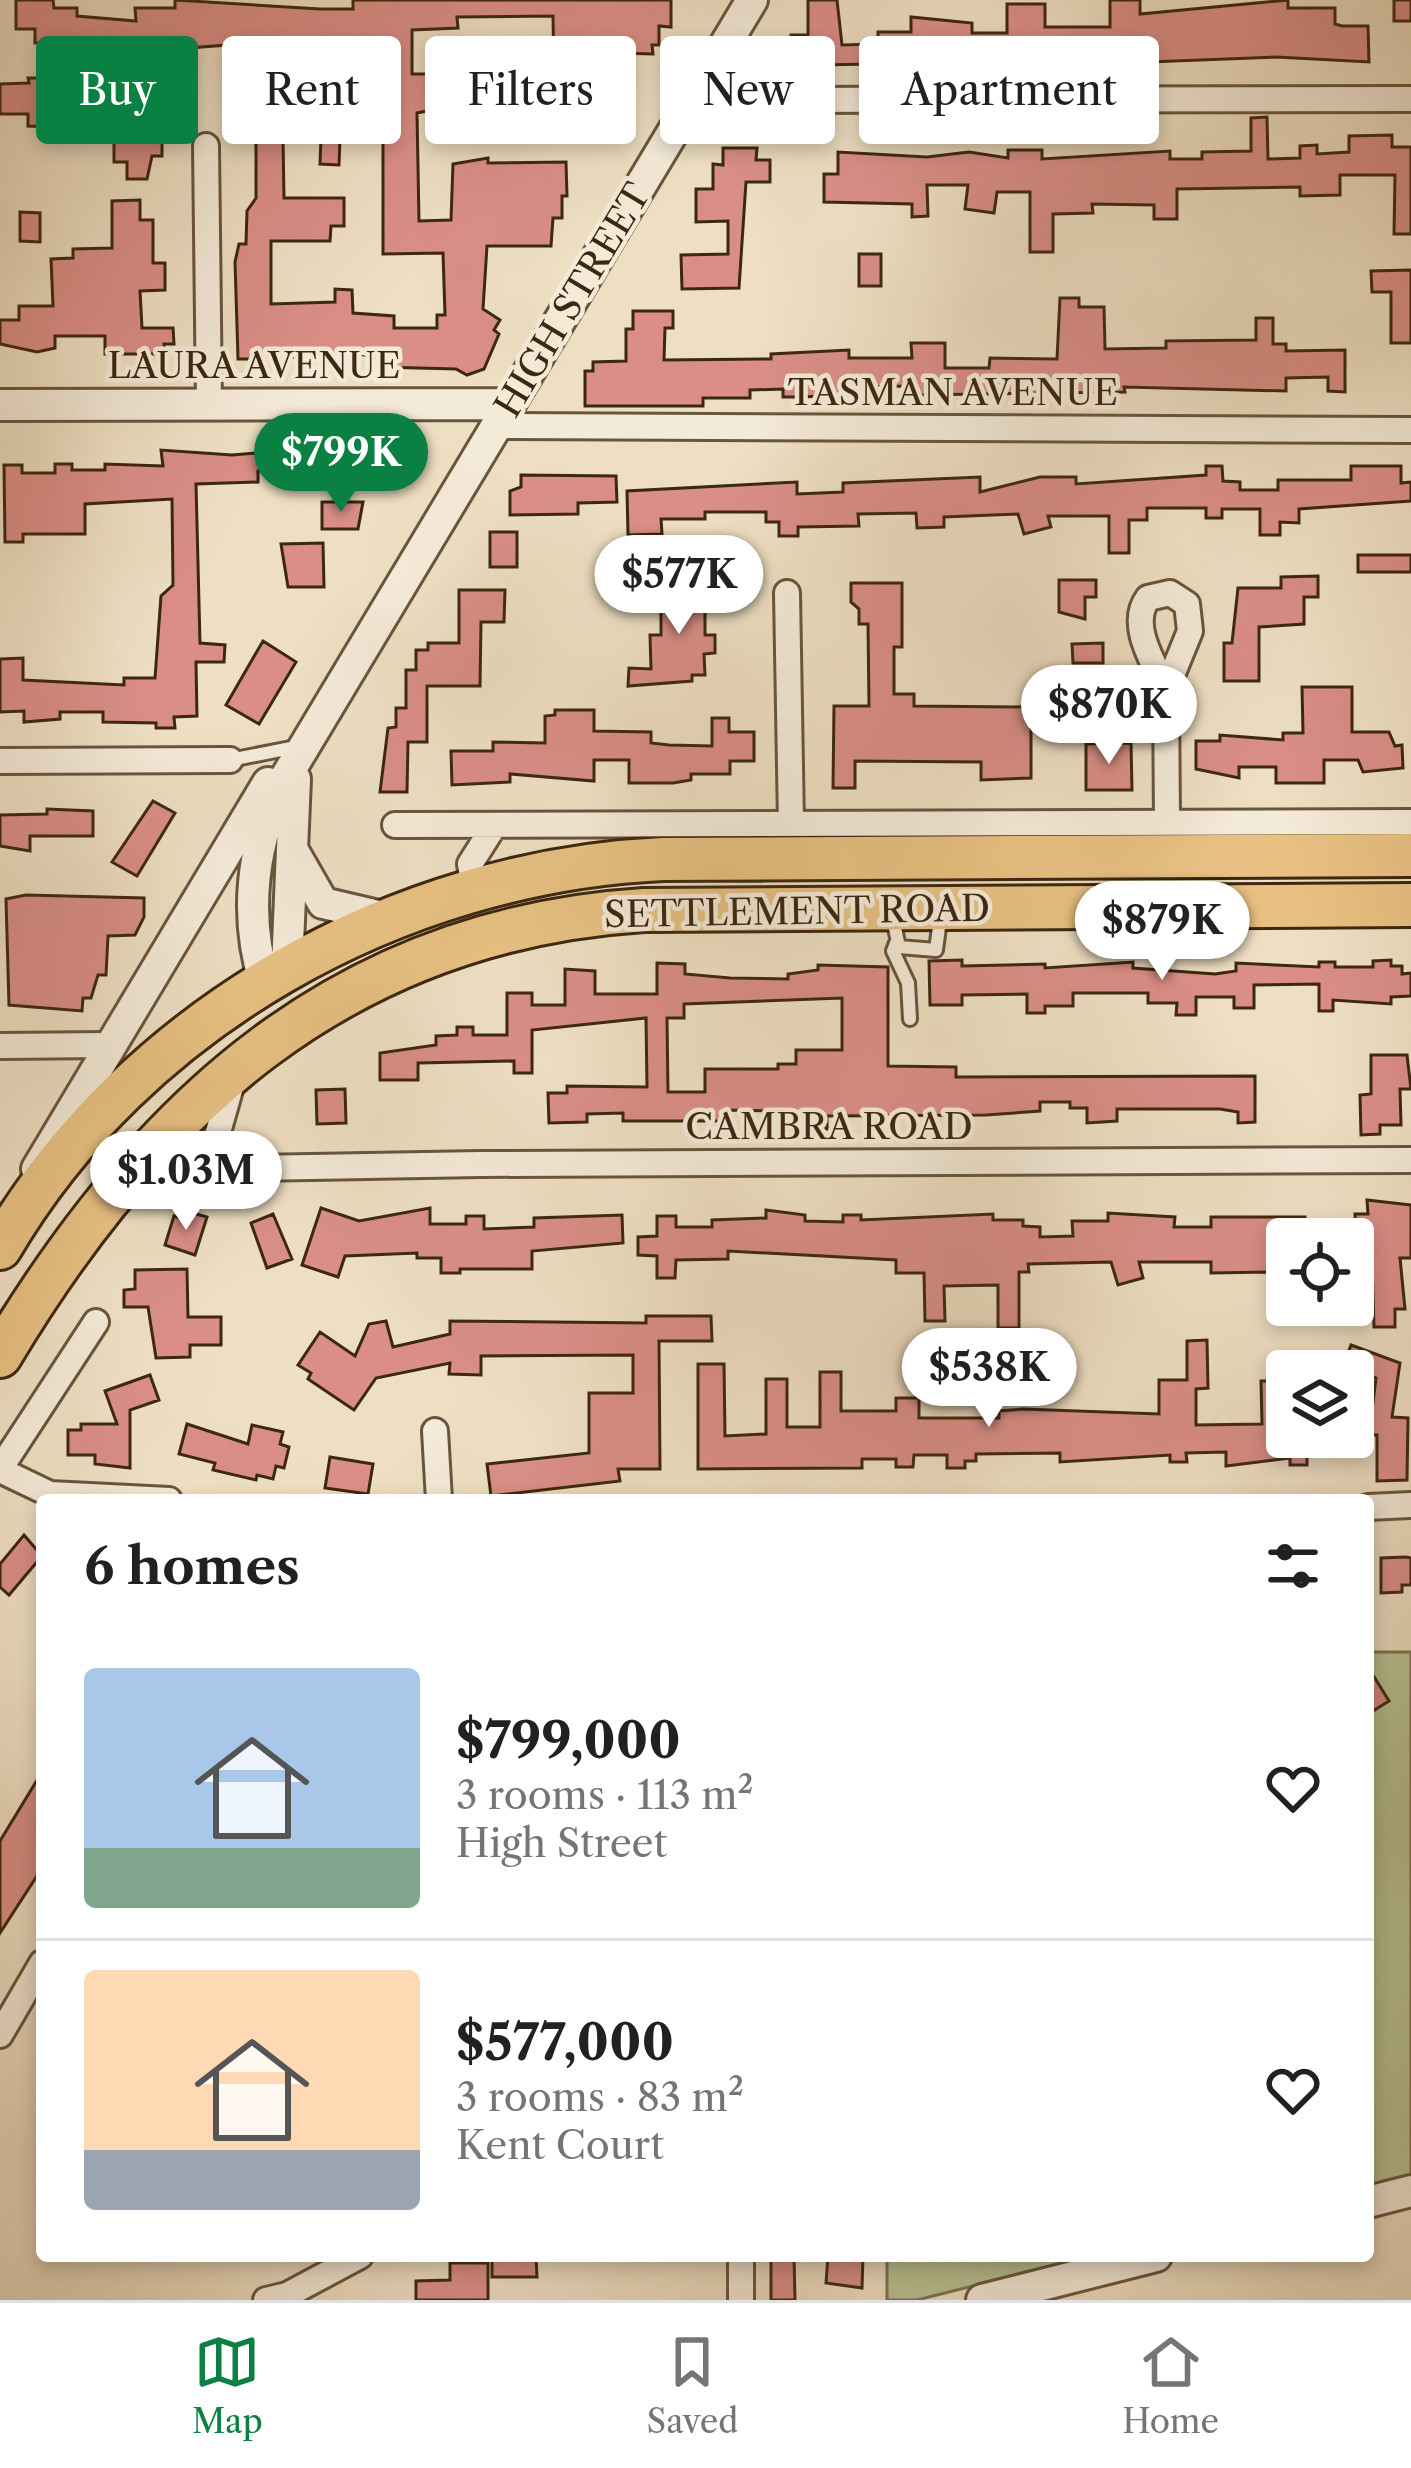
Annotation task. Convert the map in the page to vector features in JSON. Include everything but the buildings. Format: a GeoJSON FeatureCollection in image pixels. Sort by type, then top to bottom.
{"type":"FeatureCollection","features":[{"type":"Feature","properties":{"kind":"highway","name":"SETTLEMENT ROAD"},"geometry":{"type":"LineString","coordinates":[[276,976],[387,918],[475,888],[587,866],[663,859],[1411,851]]}},
{"type":"Feature","properties":{"kind":"highway"},"geometry":{"type":"LineString","coordinates":[[475,888],[502,912],[533,924]]}},
{"type":"Feature","properties":{"kind":"highway","name":"SETTLEMENT ROAD"},"geometry":{"type":"LineString","coordinates":[[283,1032],[434,955],[533,924],[644,910],[894,925],[941,906],[1411,905]]}},
{"type":"Feature","properties":{"kind":"highway"},"geometry":{"type":"LineString","coordinates":[[0,1356],[79,1232],[117,1182],[171,1125],[283,1032],[276,976]]}},
{"type":"Feature","properties":{"kind":"highway","name":"HIGH STREET"},"geometry":{"type":"LineString","coordinates":[[4,1241],[59,1164],[118,1099],[182,1043],[276,976]]}},
{"type":"Feature","properties":{"kind":"street","name":"HIGH STREET"},"geometry":{"type":"LineString","coordinates":[[730,36],[752,0]]}},
{"type":"Feature","properties":{"kind":"street"},"geometry":{"type":"LineString","coordinates":[[835,100],[1411,98]]}},
{"type":"Feature","properties":{"kind":"street","name":"HIGH STREET"},"geometry":{"type":"LineString","coordinates":[[276,976],[252,933],[256,868],[272,805],[305,740],[665,144]]}},
{"type":"Feature","properties":{"kind":"street"},"geometry":{"type":"LineString","coordinates":[[206,146],[209,405]]}},
{"type":"Feature","properties":{"kind":"street","name":"LAURA AVENUE"},"geometry":{"type":"LineString","coordinates":[[0,405],[209,405],[502,415]]}},
{"type":"Feature","properties":{"kind":"street","name":"TASMAN AVENUE"},"geometry":{"type":"LineString","coordinates":[[502,415],[1411,430]]}},
{"type":"Feature","properties":{"kind":"street"},"geometry":{"type":"LineString","coordinates":[[787,593],[790,824]]}},
{"type":"Feature","properties":{"kind":"street"},"geometry":{"type":"LineString","coordinates":[[1166,689],[1167,821]]}},
{"type":"Feature","properties":{"kind":"street","name":"HIGH STREET"},"geometry":{"type":"LineString","coordinates":[[276,976],[305,740]]}},
{"type":"Feature","properties":{"kind":"street","name":"HIGH STREET"},"geometry":{"type":"LineString","coordinates":[[4,1241],[40,1162],[106,1045],[258,796],[305,740]]}},
{"type":"Feature","properties":{"kind":"street"},"geometry":{"type":"LineString","coordinates":[[0,760],[230,760]]}},
{"type":"Feature","properties":{"kind":"street","name":"SETTLEMENT ROAD"},"geometry":{"type":"LineString","coordinates":[[1368,822],[1411,851]]}},
{"type":"Feature","properties":{"kind":"street"},"geometry":{"type":"LineString","coordinates":[[395,825],[1411,823]]}},
{"type":"Feature","properties":{"kind":"street"},"geometry":{"type":"LineString","coordinates":[[475,888],[470,863],[494,826]]}},
{"type":"Feature","properties":{"kind":"street"},"geometry":{"type":"LineString","coordinates":[[289,844],[323,903],[387,918]]}},
{"type":"Feature","properties":{"kind":"street"},"geometry":{"type":"LineString","coordinates":[[0,1046],[106,1045]]}},
{"type":"Feature","properties":{"kind":"street"},"geometry":{"type":"LineString","coordinates":[[240,1064],[215,1139],[224,1157],[247,1168]]}},
{"type":"Feature","properties":{"kind":"street","name":"CAMBRA ROAD"},"geometry":{"type":"LineString","coordinates":[[117,1182],[157,1173],[247,1168],[1411,1160]]}},
{"type":"Feature","properties":{"kind":"street"},"geometry":{"type":"LineString","coordinates":[[50,1494],[0,1469],[95,1322]]}},
{"type":"Feature","properties":{"kind":"street"},"geometry":{"type":"LineString","coordinates":[[435,1431],[439,1494]]}},
{"type":"Feature","properties":{"kind":"street"},"geometry":{"type":"LineString","coordinates":[[1374,1507],[1411,1505]]}},
{"type":"Feature","properties":{"kind":"street"},"geometry":{"type":"LineString","coordinates":[[0,2035],[36,1973]]}},
{"type":"Feature","properties":{"kind":"street"},"geometry":{"type":"LineString","coordinates":[[1374,2200],[1411,2191]]}},
{"type":"Feature","properties":{"kind":"street"},"geometry":{"type":"LineString","coordinates":[[266,2300],[287,2295],[349,2262]]}},
{"type":"Feature","properties":{"kind":"street"},"geometry":{"type":"LineString","coordinates":[[741,2262],[742,2300]]}},
{"type":"Feature","properties":{"kind":"street"},"geometry":{"type":"LineString","coordinates":[[982,2300],[1132,2262]]}},
{"type":"Feature","properties":{"kind":"lane"},"geometry":{"type":"LineString","coordinates":[[230,760],[305,740]]}},
{"type":"Feature","properties":{"kind":"lane"},"geometry":{"type":"LineString","coordinates":[[894,925],[893,951],[908,982],[910,1019]]}},
{"type":"Feature","properties":{"kind":"green space"},"geometry":{"type":"Polygon","coordinates":[[[1374,1652],[1411,1652],[1411,2176],[1374,2185],[1374,1652]]]}},
{"type":"Feature","properties":{"kind":"green space"},"geometry":{"type":"Polygon","coordinates":[[[887,2262],[1069,2262],[917,2300],[887,2300],[887,2262]]]}}]}
